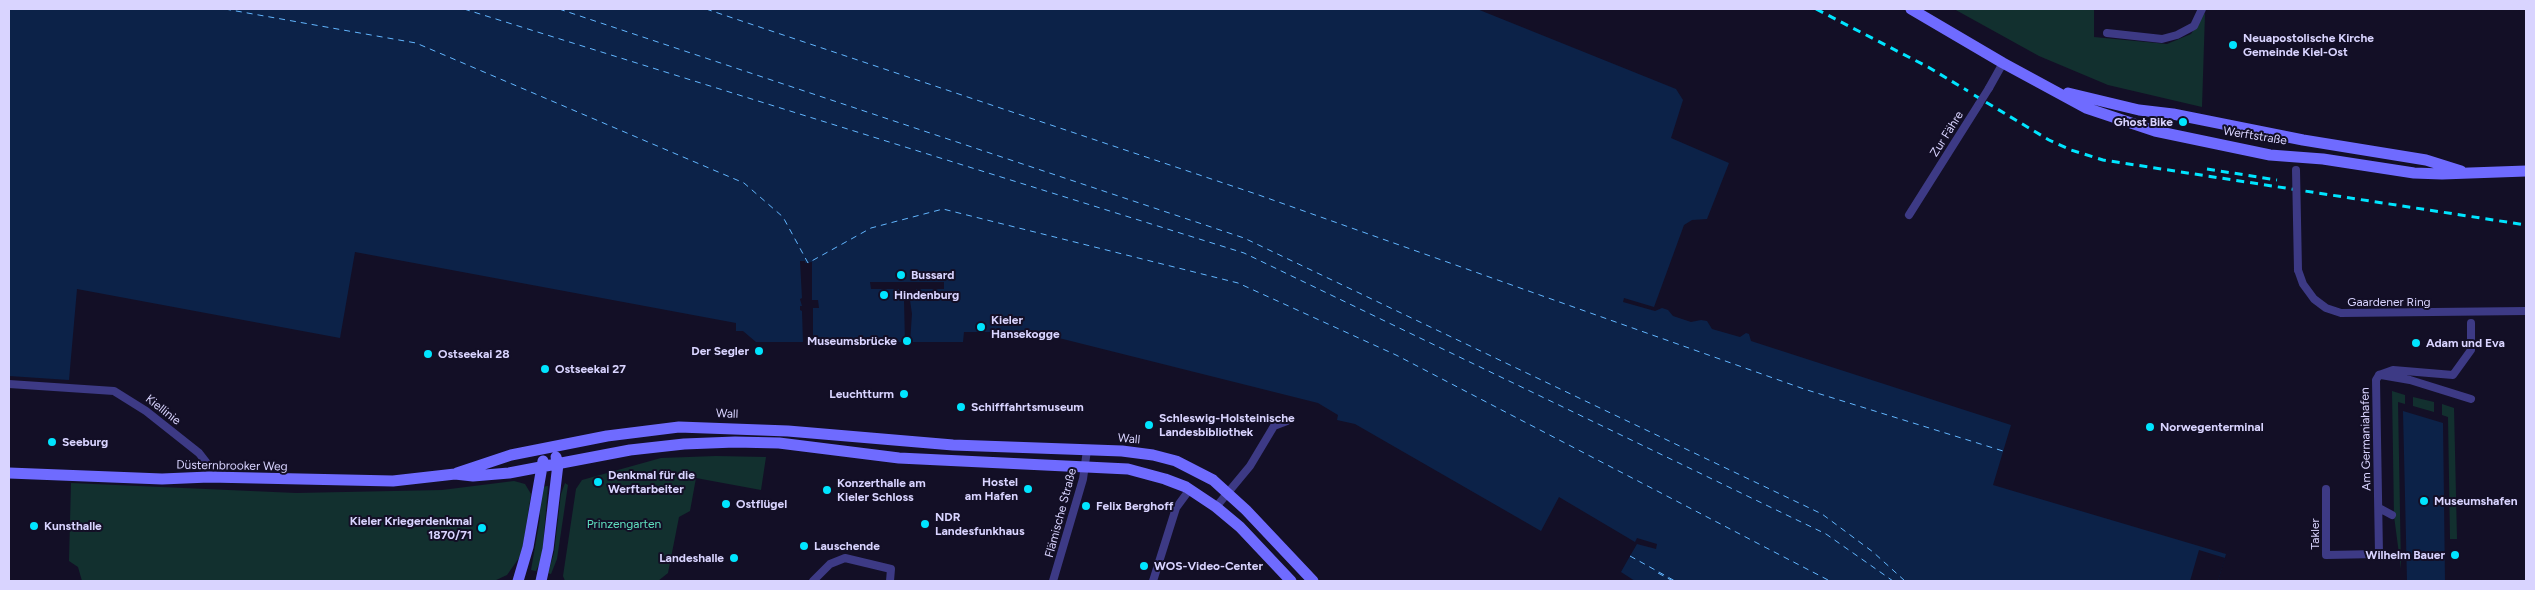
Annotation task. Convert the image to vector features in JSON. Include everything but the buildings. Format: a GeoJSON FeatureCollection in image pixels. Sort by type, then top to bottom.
{"type":"FeatureCollection","features":[{"type":"Feature","properties":{"kind":"main road","name":"Werftstraße"},"geometry":{"type":"LineString","coordinates":[[1912,9],[2003,63],[2086,108],[2156,131],[2270,155],[2297,156],[2414,173],[2526,172]]}},
{"type":"Feature","properties":{"kind":"main road","name":"Werftstraße"},"geometry":{"type":"LineString","coordinates":[[2050,88],[2139,110],[2426,160],[2465,173]]}},
{"type":"Feature","properties":{"kind":"main road","name":"Wall"},"geometry":{"type":"LineString","coordinates":[[529,452],[633,432],[697,427],[788,431],[925,443],[1122,451],[1153,455],[1176,461],[1196,470],[1228,492],[1313,581]]}},
{"type":"Feature","properties":{"kind":"main road"},"geometry":{"type":"LineString","coordinates":[[540,467],[653,447],[735,442],[779,443],[925,459],[1128,469],[1166,479],[1190,489],[1216,506],[1291,581]]}},
{"type":"Feature","properties":{"kind":"main road"},"geometry":{"type":"LineString","coordinates":[[541,581],[548,549],[558,464],[552,448]]}},
{"type":"Feature","properties":{"kind":"main road"},"geometry":{"type":"LineString","coordinates":[[518,581],[528,547],[540,467],[552,448]]}},
{"type":"Feature","properties":{"kind":"main road","name":"Düsternbrooker Weg"},"geometry":{"type":"LineString","coordinates":[[455,474],[503,458],[529,452]]}},
{"type":"Feature","properties":{"kind":"main road","name":"Düsternbrooker Weg"},"geometry":{"type":"LineString","coordinates":[[9,473],[146,478],[209,477],[394,481],[455,474],[479,475],[540,467]]}},
{"type":"Feature","properties":{"kind":"street"},"geometry":{"type":"LineString","coordinates":[[2107,32],[2162,39],[2177,35],[2194,26],[2202,9]]}},
{"type":"Feature","properties":{"kind":"street","name":"Zur Fähre"},"geometry":{"type":"LineString","coordinates":[[1909,216],[2003,63]]}},
{"type":"Feature","properties":{"kind":"street","name":"Gaardener Ring"},"geometry":{"type":"LineString","coordinates":[[2297,156],[2296,262],[2302,284],[2314,299],[2331,310],[2370,314],[2526,311]]}},
{"type":"Feature","properties":{"kind":"street"},"geometry":{"type":"LineString","coordinates":[[2379,375],[2393,370],[2453,375],[2470,350],[2471,323]]}},
{"type":"Feature","properties":{"kind":"street","name":"Am Germaniahafen"},"geometry":{"type":"LineString","coordinates":[[2379,554],[2376,380],[2379,375],[2410,380],[2471,399]]}},
{"type":"Feature","properties":{"kind":"street","name":"Kiellinie"},"geometry":{"type":"LineString","coordinates":[[9,384],[114,391],[132,401],[199,453],[206,462]]}},
{"type":"Feature","properties":{"kind":"street","name":"Kiellinie"},"geometry":{"type":"LineString","coordinates":[[99,389],[112,396]]}},
{"type":"Feature","properties":{"kind":"street"},"geometry":{"type":"LineString","coordinates":[[1216,506],[1250,466],[1274,426],[1287,421]]}},
{"type":"Feature","properties":{"kind":"street"},"geometry":{"type":"LineString","coordinates":[[925,443],[925,459]]}},
{"type":"Feature","properties":{"kind":"street","name":"Flämische Straße"},"geometry":{"type":"LineString","coordinates":[[1053,581],[1088,450]]}},
{"type":"Feature","properties":{"kind":"street"},"geometry":{"type":"LineString","coordinates":[[1152,581],[1176,508],[1190,489]]}},
{"type":"Feature","properties":{"kind":"street","name":"Takler"},"geometry":{"type":"LineString","coordinates":[[2326,489],[2326,555],[2379,554]]}},
{"type":"Feature","properties":{"kind":"street","name":"Am Germaniahafen"},"geometry":{"type":"LineString","coordinates":[[2379,508],[2392,514]]}},
{"type":"Feature","properties":{"kind":"street"},"geometry":{"type":"LineString","coordinates":[[813,581],[830,564],[845,558],[890,569],[890,581]]}},
{"type":"Feature","properties":{"kind":"green space"},"geometry":{"type":"Polygon","coordinates":[[[1954,9],[2094,9],[2094,37],[2167,44],[2191,34],[2205,13],[2202,107],[2108,85],[2039,56],[1954,9]]]}},
{"type":"Feature","properties":{"kind":"green space"},"geometry":{"type":"Polygon","coordinates":[[[2392,391],[2405,395],[2405,404],[2398,402],[2401,569],[2394,516],[2392,391]]]}},
{"type":"Feature","properties":{"kind":"green space"},"geometry":{"type":"Polygon","coordinates":[[[2413,397],[2434,402],[2434,412],[2413,406],[2413,397]]]}},
{"type":"Feature","properties":{"kind":"green space"},"geometry":{"type":"Polygon","coordinates":[[[2442,404],[2454,408],[2457,539],[2450,539],[2448,417],[2442,415],[2442,404]]]}},
{"type":"Feature","properties":{"kind":"green space","name":"Prinzengarten"},"geometry":{"type":"Polygon","coordinates":[[[766,457],[761,490],[696,478],[690,511],[679,517],[668,573],[658,581],[565,581],[563,576],[576,489],[582,480],[661,458],[766,457]]]}},
{"type":"Feature","properties":{"kind":"green space"},"geometry":{"type":"Polygon","coordinates":[[[514,481],[525,484],[531,494],[523,546],[519,558],[507,575],[494,581],[82,581],[78,567],[69,561],[71,483],[296,493],[442,490],[514,481]]]}},
{"type":"Feature","properties":{"kind":"green space"},"geometry":{"type":"Polygon","coordinates":[[[565,483],[568,485],[557,559],[551,574],[548,573],[554,553],[561,494],[565,483]]]}},
{"type":"Feature","properties":{"kind":"green space"},"geometry":{"type":"Polygon","coordinates":[[[548,486],[542,558],[536,571],[531,570],[540,518],[541,487],[548,486]]]}},
{"type":"Feature","properties":{"kind":"water"},"geometry":{"type":"Polygon","coordinates":[[[9,9],[1477,9],[1676,89],[1683,100],[1671,138],[1729,163],[1707,219],[1692,220],[1684,225],[1654,307],[1624,298],[1623,302],[1655,311],[1662,308],[1668,310],[1673,316],[1691,322],[1707,321],[1712,329],[1740,337],[1746,333],[1749,334],[1751,341],[2011,425],[1993,485],[2226,554],[2218,581],[1635,581],[1621,572],[1637,544],[1656,549],[1657,544],[1637,538],[1635,542],[1559,497],[1541,531],[1355,424],[1337,420],[1338,415],[1318,403],[1035,332],[964,332],[963,342],[756,342],[743,331],[736,331],[736,323],[355,252],[340,338],[77,289],[69,380],[9,376],[9,9]]]}},
{"type":"Feature","properties":{"kind":"water"},"geometry":{"type":"Polygon","coordinates":[[[2403,411],[2443,423],[2445,581],[2407,581],[2403,411]]]}},
{"type":"Feature","properties":{"kind":"pier"},"geometry":{"type":"Polygon","coordinates":[[[800,261],[805,261],[805,263],[812,262],[812,300],[818,300],[819,308],[813,308],[813,343],[803,343],[802,311],[800,310],[800,306],[802,306],[800,299],[802,298],[800,261]]]}},
{"type":"Feature","properties":{"kind":"pier"},"geometry":{"type":"Polygon","coordinates":[[[870,282],[944,282],[944,289],[916,289],[916,300],[910,300],[912,314],[910,343],[905,343],[904,300],[899,300],[899,289],[871,289],[870,282]]]}},
{"type":"Feature","properties":{"kind":"pier"},"geometry":{"type":"Polygon","coordinates":[[[2199,550],[2225,558],[2218,581],[2190,581],[2199,550]]]}},
{"type":"Feature","properties":{"kind":"ferry route"},"geometry":{"type":"LineString","coordinates":[[225,9],[416,43],[744,183],[783,217],[808,263],[871,228],[943,209],[1238,283],[1396,355],[1830,581]]}},
{"type":"Feature","properties":{"kind":"ferry route"},"geometry":{"type":"LineString","coordinates":[[464,9],[1244,253],[1826,534],[1893,581]]}},
{"type":"Feature","properties":{"kind":"ferry route"},"geometry":{"type":"LineString","coordinates":[[559,9],[1244,238],[1822,514],[1873,552],[1905,581]]}},
{"type":"Feature","properties":{"kind":"ferry route"},"geometry":{"type":"LineString","coordinates":[[706,9],[1256,194],[1804,389],[2003,451]]}},
{"type":"Feature","properties":{"kind":"ferry route"},"geometry":{"type":"LineString","coordinates":[[1630,556],[1675,581]]}},
{"type":"Feature","properties":{"kind":"ferry route"},"geometry":{"type":"LineString","coordinates":[[1658,573],[1673,581]]}},
{"type":"Feature","properties":{"kind":"railway"},"geometry":{"type":"LineString","coordinates":[[1816,9],[1928,67],[1968,91]]}},
{"type":"Feature","properties":{"kind":"railway"},"geometry":{"type":"LineString","coordinates":[[1974,95],[2049,140],[2071,150],[2103,160],[2526,225]]}},
{"type":"Feature","properties":{"kind":"railway"},"geometry":{"type":"LineString","coordinates":[[2207,169],[2277,180]]}},
{"type":"Feature","properties":{"kind":"place","name":"Neuapostolische Kirche Gemeinde Kiel-Ost"},"geometry":{"type":"Point","coordinates":[2233,45]}},
{"type":"Feature","properties":{"kind":"place","name":"Ghost Bike"},"geometry":{"type":"Point","coordinates":[2183,122]}},
{"type":"Feature","properties":{"kind":"place","name":"Bussard"},"geometry":{"type":"Point","coordinates":[901,275]}},
{"type":"Feature","properties":{"kind":"place","name":"Hindenburg"},"geometry":{"type":"Point","coordinates":[884,295]}},
{"type":"Feature","properties":{"kind":"place","name":"Kieler Hansekogge"},"geometry":{"type":"Point","coordinates":[981,327]}},
{"type":"Feature","properties":{"kind":"place","name":"Museumsbrücke"},"geometry":{"type":"Point","coordinates":[907,341]}},
{"type":"Feature","properties":{"kind":"place","name":"Adam und Eva"},"geometry":{"type":"Point","coordinates":[2416,343]}},
{"type":"Feature","properties":{"kind":"place","name":"Der Segler"},"geometry":{"type":"Point","coordinates":[759,351]}},
{"type":"Feature","properties":{"kind":"place","name":"Ostseekai 28"},"geometry":{"type":"Point","coordinates":[428,354]}},
{"type":"Feature","properties":{"kind":"place","name":"Ostseekai 27"},"geometry":{"type":"Point","coordinates":[545,369]}},
{"type":"Feature","properties":{"kind":"place","name":"Leuchtturm"},"geometry":{"type":"Point","coordinates":[904,394]}},
{"type":"Feature","properties":{"kind":"place","name":"Schifffahrtsmuseum"},"geometry":{"type":"Point","coordinates":[961,407]}},
{"type":"Feature","properties":{"kind":"place","name":"Schleswig-Holsteinische Landesbibliothek"},"geometry":{"type":"Point","coordinates":[1149,425]}},
{"type":"Feature","properties":{"kind":"place","name":"Norwegenterminal"},"geometry":{"type":"Point","coordinates":[2150,427]}},
{"type":"Feature","properties":{"kind":"place","name":"Seeburg"},"geometry":{"type":"Point","coordinates":[52,442]}},
{"type":"Feature","properties":{"kind":"place","name":"Denkmal für die Werftarbeiter"},"geometry":{"type":"Point","coordinates":[598,482]}},
{"type":"Feature","properties":{"kind":"place","name":"Hostel am Hafen"},"geometry":{"type":"Point","coordinates":[1028,489]}},
{"type":"Feature","properties":{"kind":"place","name":"Konzerthalle am Kieler Schloss"},"geometry":{"type":"Point","coordinates":[827,490]}},
{"type":"Feature","properties":{"kind":"place","name":"Museumshafen"},"geometry":{"type":"Point","coordinates":[2424,501]}},
{"type":"Feature","properties":{"kind":"place","name":"Ostflügel"},"geometry":{"type":"Point","coordinates":[726,504]}},
{"type":"Feature","properties":{"kind":"place","name":"Felix Berghoff"},"geometry":{"type":"Point","coordinates":[1086,506]}},
{"type":"Feature","properties":{"kind":"place","name":"NDR Landesfunkhaus"},"geometry":{"type":"Point","coordinates":[925,524]}},
{"type":"Feature","properties":{"kind":"place","name":"Kunsthalle"},"geometry":{"type":"Point","coordinates":[34,526]}},
{"type":"Feature","properties":{"kind":"place","name":"Kieler Kriegerdenkmal 1870/71"},"geometry":{"type":"Point","coordinates":[482,528]}},
{"type":"Feature","properties":{"kind":"place","name":"Lauschende"},"geometry":{"type":"Point","coordinates":[804,546]}},
{"type":"Feature","properties":{"kind":"place","name":"Wilhelm Bauer"},"geometry":{"type":"Point","coordinates":[2455,555]}},
{"type":"Feature","properties":{"kind":"place","name":"Landeshalle"},"geometry":{"type":"Point","coordinates":[734,558]}},
{"type":"Feature","properties":{"kind":"place","name":"WOS-Video-Center"},"geometry":{"type":"Point","coordinates":[1144,566]}}]}
